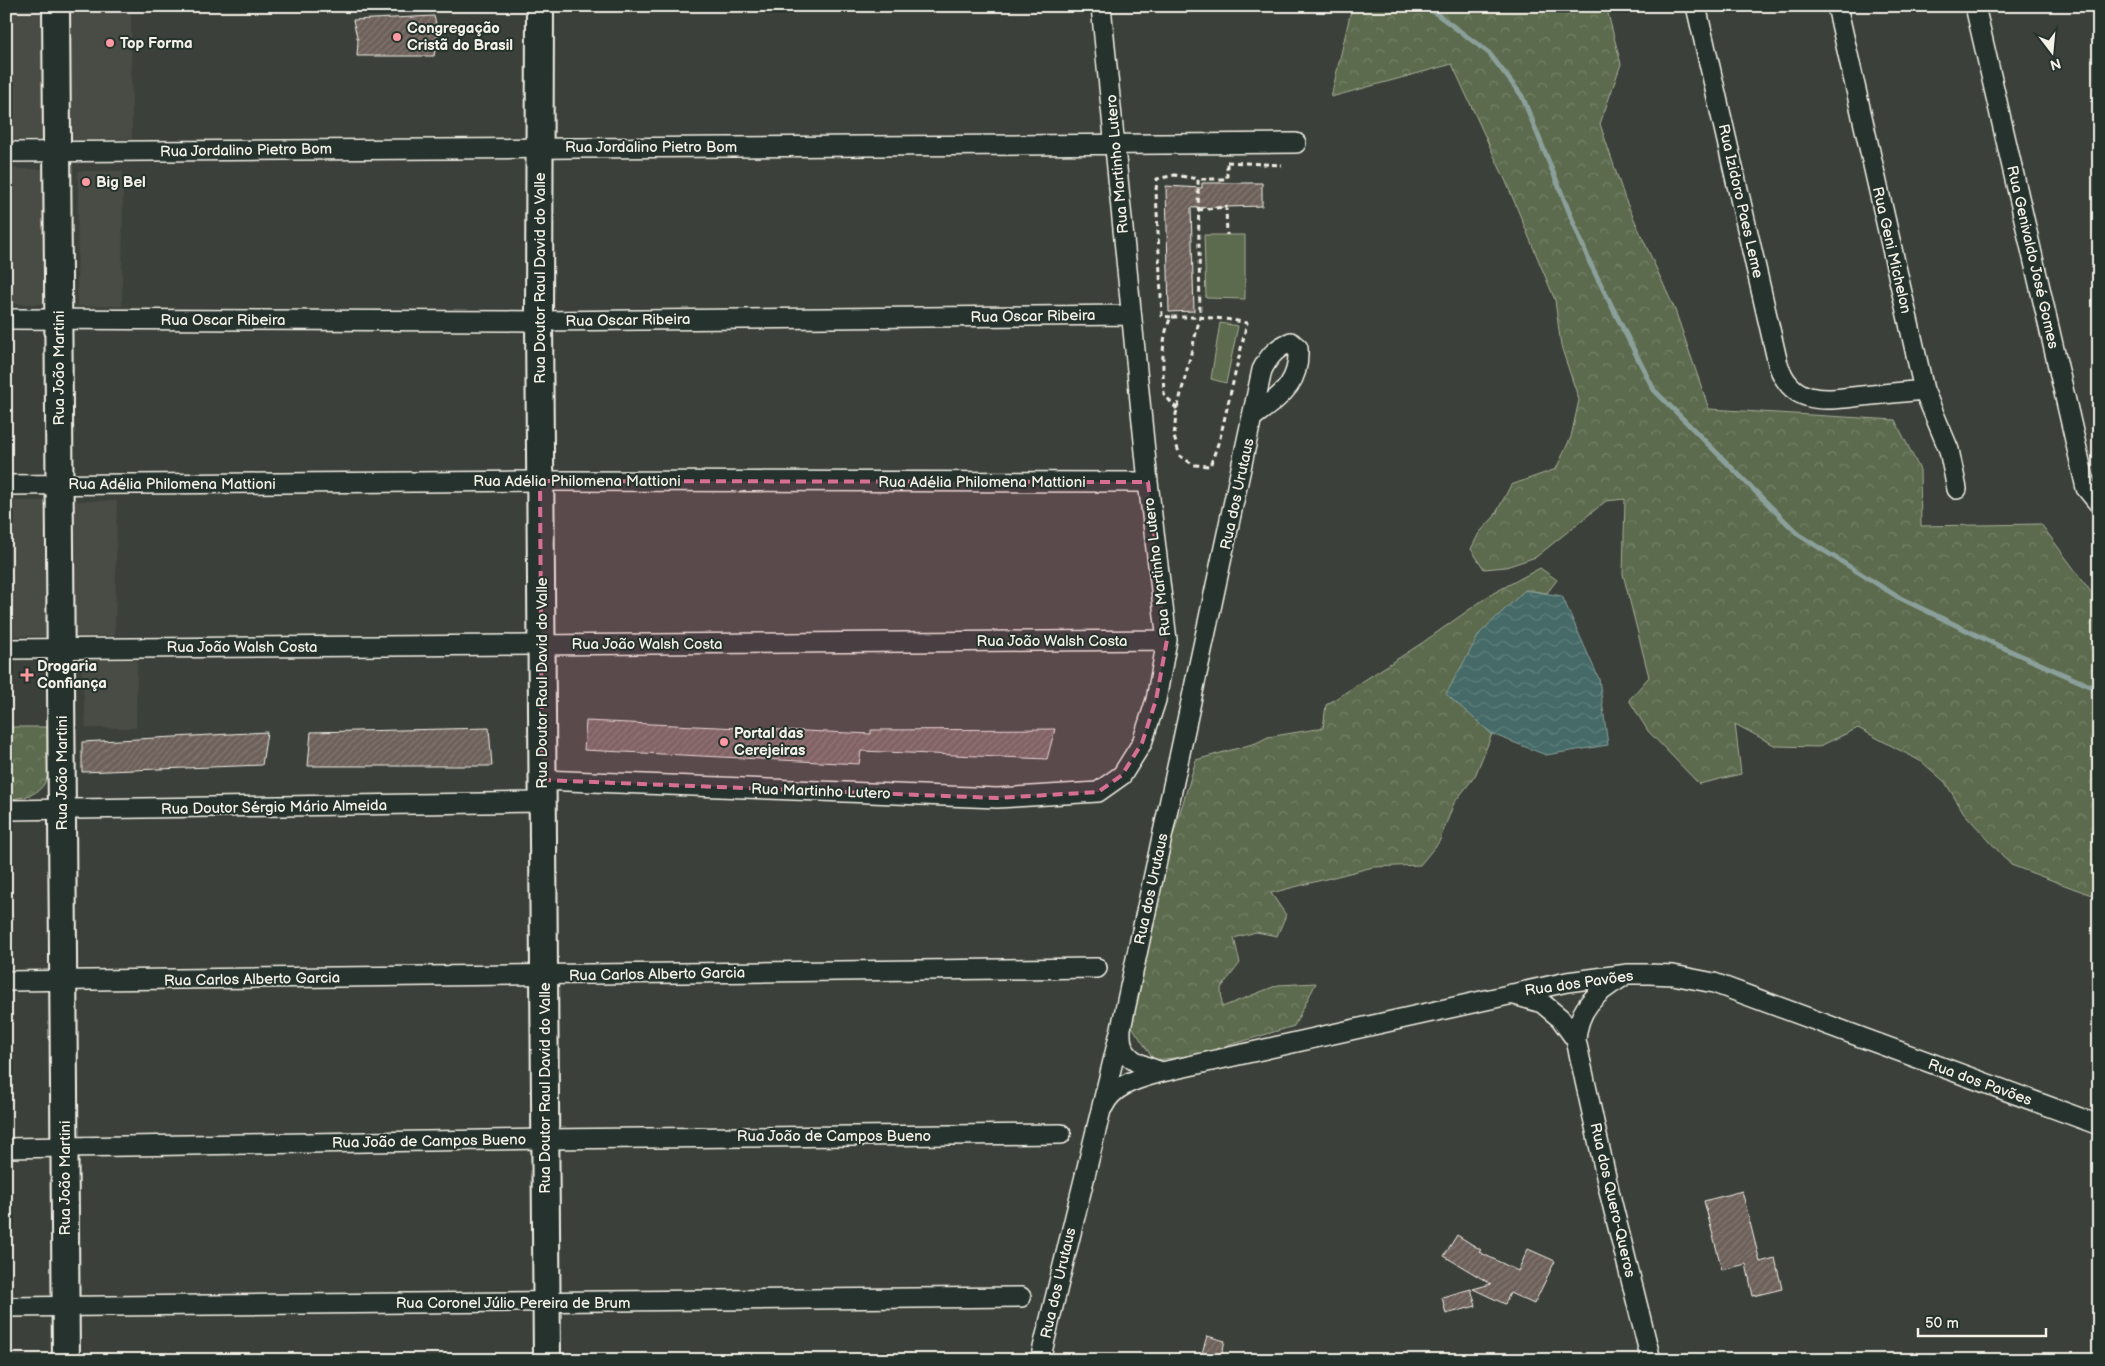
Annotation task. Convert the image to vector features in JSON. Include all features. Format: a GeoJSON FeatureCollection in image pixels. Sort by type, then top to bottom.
{"type":"FeatureCollection","features":[{"type":"Feature","properties":{"kind":"street","name":"Rua João Martini"},"geometry":{"type":"LineString","coordinates":[[56,6],[66,1360]]}},
{"type":"Feature","properties":{"kind":"street","name":"Rua Doutor Raul David do Valle"},"geometry":{"type":"LineString","coordinates":[[540,6],[539,320],[547,1360]]}},
{"type":"Feature","properties":{"kind":"street","name":"Rua Martinho Lutero"},"geometry":{"type":"LineString","coordinates":[[542,791],[997,798],[1098,792],[1122,776],[1142,743],[1156,700],[1167,640],[1130,315],[1116,144],[1101,6]]}},
{"type":"Feature","properties":{"kind":"street","name":"Rua Izidoro Paes Leme"},"geometry":{"type":"LineString","coordinates":[[1696,6],[1778,364],[1785,379],[1796,390],[1810,398],[1826,400],[1924,390]]}},
{"type":"Feature","properties":{"kind":"street","name":"Rua Geni Michelon"},"geometry":{"type":"LineString","coordinates":[[1837,6],[1924,390],[1949,450],[1957,490]]}},
{"type":"Feature","properties":{"kind":"street","name":"Rua Genivaldo José Gomes"},"geometry":{"type":"LineString","coordinates":[[1975,6],[2086,488],[2099,504]]}},
{"type":"Feature","properties":{"kind":"street","name":"Rua Jordalino Pietro Bom"},"geometry":{"type":"LineString","coordinates":[[6,152],[1296,143]]}},
{"type":"Feature","properties":{"kind":"street","name":"Rua Oscar Ribeira"},"geometry":{"type":"LineString","coordinates":[[6,319],[539,320],[1130,315]]}},
{"type":"Feature","properties":{"kind":"street","name":"Rua dos Urutaus"},"geometry":{"type":"LineString","coordinates":[[1040,1360],[1097,1120],[1122,1024],[1253,417]]}},
{"type":"Feature","properties":{"kind":"street","name":"Rua Adélia Philomena Mattioni"},"geometry":{"type":"LineString","coordinates":[[6,485],[540,481],[1148,482]]}},
{"type":"Feature","properties":{"kind":"street","name":"Rua João Walsh Costa"},"geometry":{"type":"LineString","coordinates":[[6,649],[1167,640]]}},
{"type":"Feature","properties":{"kind":"street","name":"Rua Doutor Sérgio Mário Almeida"},"geometry":{"type":"LineString","coordinates":[[6,810],[62,810],[542,791]]}},
{"type":"Feature","properties":{"kind":"street","name":"Rua Carlos Alberto Garcia"},"geometry":{"type":"LineString","coordinates":[[6,981],[63,982],[1097,968]]}},
{"type":"Feature","properties":{"kind":"street","name":"Rua dos Pavões"},"geometry":{"type":"LineString","coordinates":[[1097,1120],[1108,1097],[1124,1086],[1162,1072],[1509,993],[1567,982],[1628,974],[1673,975],[1714,983],[2099,1125]]}},
{"type":"Feature","properties":{"kind":"street","name":"Rua dos Quero-Queros"},"geometry":{"type":"LineString","coordinates":[[1628,974],[1590,999],[1577,1028],[1576,1040],[1610,1195],[1651,1360]]}},
{"type":"Feature","properties":{"kind":"street","name":"Rua dos Quero-Queros"},"geometry":{"type":"LineString","coordinates":[[1509,993],[1542,1003],[1560,1018],[1576,1040]]}},
{"type":"Feature","properties":{"kind":"street"},"geometry":{"type":"LineString","coordinates":[[1122,1024],[1120,1044],[1127,1055],[1140,1065],[1162,1072]]}},
{"type":"Feature","properties":{"kind":"street","name":"Rua João de Campos Bueno"},"geometry":{"type":"LineString","coordinates":[[6,1148],[545,1138],[1062,1134]]}},
{"type":"Feature","properties":{"kind":"street","name":"Rua Coronel Júlio Pereira de Brum"},"geometry":{"type":"LineString","coordinates":[[6,1307],[1021,1298]]}},
{"type":"Feature","properties":{"kind":"path"},"geometry":{"type":"LineString","coordinates":[[1198,179],[1200,317],[1177,409],[1174,436],[1180,456],[1194,465],[1210,466],[1220,438],[1247,323],[1221,317],[1200,317],[1171,317],[1162,316],[1156,192],[1158,180],[1175,176],[1198,179],[1227,179],[1226,164]]}},
{"type":"Feature","properties":{"kind":"path"},"geometry":{"type":"LineString","coordinates":[[1198,210],[1226,207],[1227,235]]}},
{"type":"Feature","properties":{"kind":"path"},"geometry":{"type":"LineString","coordinates":[[1171,317],[1166,327],[1163,363],[1164,394],[1177,409]]}},
{"type":"Feature","properties":{"kind":"highlighted area"},"geometry":{"type":"Polygon","coordinates":[[[540,481],[1148,482],[1167,640],[1156,700],[1142,743],[1122,775],[1098,792],[997,798],[542,780],[540,481]]]}},
{"type":"Feature","properties":{"kind":"shaded area"},"geometry":{"type":"Polygon","coordinates":[[[6,6],[47,6],[45,140],[6,140],[6,6]]]}},
{"type":"Feature","properties":{"kind":"shaded area"},"geometry":{"type":"Polygon","coordinates":[[[66,6],[131,6],[132,139],[65,140],[66,6]]]}},
{"type":"Feature","properties":{"kind":"shaded area"},"geometry":{"type":"Polygon","coordinates":[[[6,169],[46,169],[45,304],[6,304],[6,169]]]}},
{"type":"Feature","properties":{"kind":"shaded area"},"geometry":{"type":"Polygon","coordinates":[[[78,171],[123,171],[122,306],[77,306],[78,171]]]}},
{"type":"Feature","properties":{"kind":"shaded area"},"geometry":{"type":"Polygon","coordinates":[[[6,501],[51,501],[50,636],[6,636],[6,501]]]}},
{"type":"Feature","properties":{"kind":"shaded area"},"geometry":{"type":"Polygon","coordinates":[[[71,501],[117,501],[115,636],[70,636],[71,501]]]}},
{"type":"Feature","properties":{"kind":"shaded area"},"geometry":{"type":"Polygon","coordinates":[[[81,660],[137,660],[136,728],[86,728],[81,660]]]}},
{"type":"Feature","properties":{"kind":"green space"},"geometry":{"type":"Polygon","coordinates":[[[1352,6],[1606,6],[1621,64],[1600,124],[1625,199],[1675,310],[1709,409],[1895,420],[1920,470],[1921,526],[2041,524],[2099,603],[2099,895],[2094,896],[2011,865],[1964,813],[1945,782],[1922,762],[1858,728],[1818,747],[1776,746],[1735,724],[1741,774],[1699,784],[1648,731],[1629,700],[1649,677],[1623,574],[1625,499],[1606,501],[1536,557],[1506,567],[1484,569],[1471,549],[1479,533],[1494,517],[1511,485],[1556,469],[1571,437],[1579,400],[1561,346],[1555,300],[1507,184],[1452,64],[1331,97],[1352,6]]]}},
{"type":"Feature","properties":{"kind":"green space"},"geometry":{"type":"Polygon","coordinates":[[[1204,235],[1245,235],[1245,299],[1206,298],[1204,235]]]}},
{"type":"Feature","properties":{"kind":"green space"},"geometry":{"type":"Polygon","coordinates":[[[1220,323],[1238,326],[1226,383],[1211,379],[1220,323]]]}},
{"type":"Feature","properties":{"kind":"green space"},"geometry":{"type":"Polygon","coordinates":[[[1540,568],[1557,580],[1547,593],[1525,590],[1481,633],[1447,694],[1492,734],[1475,776],[1454,803],[1439,842],[1420,865],[1373,867],[1271,893],[1286,915],[1277,936],[1256,932],[1234,938],[1240,963],[1221,988],[1222,1007],[1278,985],[1316,983],[1294,1026],[1193,1056],[1154,1060],[1129,1022],[1165,862],[1196,760],[1256,743],[1268,737],[1323,728],[1326,705],[1422,643],[1490,595],[1540,568]]]}},
{"type":"Feature","properties":{"kind":"green space"},"geometry":{"type":"Polygon","coordinates":[[[6,727],[51,727],[50,767],[43,786],[35,793],[6,799],[6,727]]]}},
{"type":"Feature","properties":{"kind":"water"},"geometry":{"type":"Polygon","coordinates":[[[1525,590],[1562,596],[1599,679],[1608,745],[1546,755],[1492,734],[1446,694],[1480,633],[1525,590]]]}},
{"type":"Feature","properties":{"kind":"building","name":"Congregação Cristã do Brasil"},"geometry":{"type":"Polygon","coordinates":[[[434,16],[438,32],[434,56],[357,56],[358,41],[353,20],[434,16]]]}},
{"type":"Feature","properties":{"kind":"building"},"geometry":{"type":"Polygon","coordinates":[[[1202,183],[1262,183],[1262,206],[1191,208],[1194,311],[1169,312],[1166,186],[1202,188],[1202,183]]]}},
{"type":"Feature","properties":{"kind":"building","name":"Portal das Cerejeiras"},"geometry":{"type":"Polygon","coordinates":[[[586,721],[871,734],[871,730],[1055,729],[1047,759],[861,751],[859,764],[584,750],[586,721]]]}},
{"type":"Feature","properties":{"kind":"building"},"geometry":{"type":"Polygon","coordinates":[[[489,728],[492,766],[308,766],[311,732],[489,728]]]}},
{"type":"Feature","properties":{"kind":"building"},"geometry":{"type":"Polygon","coordinates":[[[267,732],[262,765],[82,772],[82,742],[267,732]]]}},
{"type":"Feature","properties":{"kind":"building"},"geometry":{"type":"Polygon","coordinates":[[[1742,1191],[1760,1262],[1775,1258],[1782,1289],[1753,1296],[1746,1264],[1722,1270],[1704,1201],[1742,1191]]]}},
{"type":"Feature","properties":{"kind":"building"},"geometry":{"type":"Polygon","coordinates":[[[1457,1235],[1481,1250],[1479,1252],[1518,1271],[1528,1249],[1555,1261],[1534,1304],[1510,1293],[1505,1304],[1473,1289],[1491,1284],[1444,1256],[1457,1235]]]}},
{"type":"Feature","properties":{"kind":"building"},"geometry":{"type":"Polygon","coordinates":[[[1471,1289],[1476,1306],[1446,1314],[1442,1297],[1471,1289]]]}},
{"type":"Feature","properties":{"kind":"building"},"geometry":{"type":"Polygon","coordinates":[[[1207,1336],[1225,1341],[1220,1360],[1200,1360],[1207,1336]]]}},
{"type":"Feature","properties":{"kind":"waterway"},"geometry":{"type":"LineString","coordinates":[[1426,6],[1489,53],[1522,96],[1590,263],[1654,390],[1799,535],[1898,597],[1997,645],[2099,690]]}},
{"type":"Feature","properties":{"kind":"place","name":"Congregação Cristã do Brasil"},"geometry":{"type":"Point","coordinates":[397,37]}},
{"type":"Feature","properties":{"kind":"place","name":"Top Forma"},"geometry":{"type":"Point","coordinates":[110,43]}},
{"type":"Feature","properties":{"kind":"place","name":"Big Bel"},"geometry":{"type":"Point","coordinates":[86,182]}},
{"type":"Feature","properties":{"kind":"place","name":"Drogaria Confiança"},"geometry":{"type":"Point","coordinates":[27,675]}},
{"type":"Feature","properties":{"kind":"place","name":"Portal das Cerejeiras"},"geometry":{"type":"Point","coordinates":[724,742]}}]}
